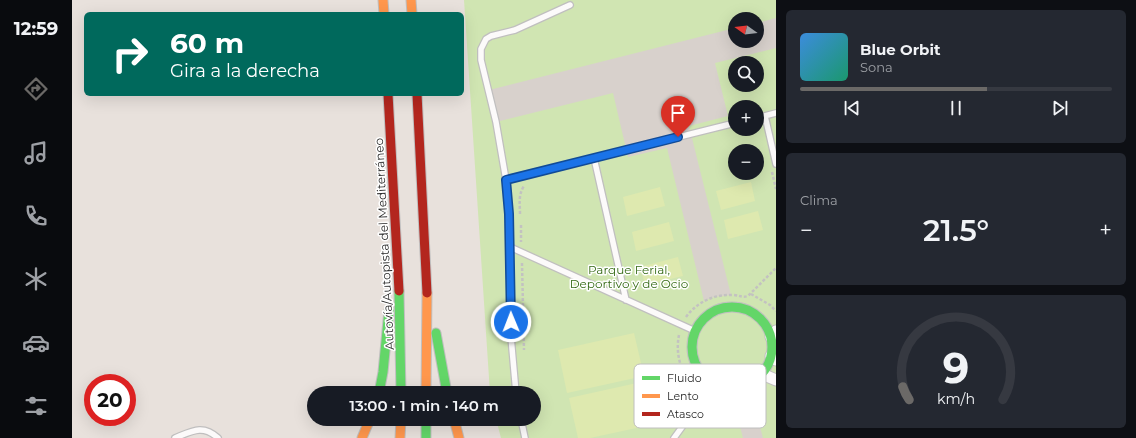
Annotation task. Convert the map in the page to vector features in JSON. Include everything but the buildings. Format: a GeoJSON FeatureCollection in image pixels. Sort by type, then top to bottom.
{"type":"FeatureCollection","features":[{"type":"Feature","properties":{"kind":"main road"},"geometry":{"type":"LineString","coordinates":[[383,0],[384,12]]}},
{"type":"Feature","properties":{"kind":"main road"},"geometry":{"type":"LineString","coordinates":[[411,0],[412,12]]}},
{"type":"Feature","properties":{"kind":"main road","name":"Autovía/Autopista del Mediterráneo"},"geometry":{"type":"LineString","coordinates":[[388,96],[398,264],[401,386]]}},
{"type":"Feature","properties":{"kind":"main road"},"geometry":{"type":"LineString","coordinates":[[417,96],[427,295],[426,386]]}},
{"type":"Feature","properties":{"kind":"main road"},"geometry":{"type":"LineString","coordinates":[[380,386],[383,374],[387,322],[398,264]]}},
{"type":"Feature","properties":{"kind":"main road"},"geometry":{"type":"LineString","coordinates":[[427,295],[441,357],[445,386]]}},
{"type":"Feature","properties":{"kind":"main road"},"geometry":{"type":"LineString","coordinates":[[696,364],[691,348],[694,331],[705,316],[713,311],[730,306],[740,307],[756,314],[774,334],[772,346],[774,358],[766,369]]}},
{"type":"Feature","properties":{"kind":"main road"},"geometry":{"type":"LineString","coordinates":[[362,438],[367,426]]}},
{"type":"Feature","properties":{"kind":"main road"},"geometry":{"type":"LineString","coordinates":[[400,438],[401,426]]}},
{"type":"Feature","properties":{"kind":"main road"},"geometry":{"type":"LineString","coordinates":[[426,426],[426,438]]}},
{"type":"Feature","properties":{"kind":"main road"},"geometry":{"type":"LineString","coordinates":[[456,426],[459,438]]}},
{"type":"Feature","properties":{"kind":"lane"},"geometry":{"type":"LineString","coordinates":[[515,386],[511,337],[509,214],[506,180],[496,122],[481,60],[481,49],[486,39],[491,36],[515,30],[570,5]]}},
{"type":"Feature","properties":{"kind":"lane"},"geometry":{"type":"LineString","coordinates":[[776,113],[765,116],[776,164]]}},
{"type":"Feature","properties":{"kind":"lane"},"geometry":{"type":"LineString","coordinates":[[506,180],[728,125]]}},
{"type":"Feature","properties":{"kind":"lane"},"geometry":{"type":"LineString","coordinates":[[594,158],[626,300]]}},
{"type":"Feature","properties":{"kind":"lane"},"geometry":{"type":"LineString","coordinates":[[510,247],[694,331]]}},
{"type":"Feature","properties":{"kind":"lane"},"geometry":{"type":"LineString","coordinates":[[522,426],[525,438]]}},
{"type":"Feature","properties":{"kind":"lane"},"geometry":{"type":"LineString","coordinates":[[674,438],[681,428]]}},
{"type":"Feature","properties":{"kind":"lane"},"geometry":{"type":"LineString","coordinates":[[175,438],[203,429],[209,431],[218,438]]}},
{"type":"Feature","properties":{"kind":"path"},"geometry":{"type":"LineString","coordinates":[[521,218],[519,198],[520,192],[527,183]]}},
{"type":"Feature","properties":{"kind":"path"},"geometry":{"type":"LineString","coordinates":[[521,224],[524,354]]}},
{"type":"Feature","properties":{"kind":"path"},"geometry":{"type":"LineString","coordinates":[[680,364],[677,347],[678,336],[687,316],[695,308],[714,297],[735,295],[745,297],[751,294],[776,268]]}},
{"type":"Feature","properties":{"kind":"path"},"geometry":{"type":"LineString","coordinates":[[751,294],[770,305],[776,311]]}},
{"type":"Feature","properties":{"kind":"green space","name":"Parque Ferial, Deportivo y de Ocio"},"geometry":{"type":"Polygon","coordinates":[[[464,0],[776,0],[776,438],[501,438],[498,426],[541,426],[541,386],[490,386],[464,0]]]}},
{"type":"Feature","properties":{"kind":"green space"},"geometry":{"type":"Polygon","coordinates":[[[751,182],[755,201],[721,210],[716,191],[751,182]]]}},
{"type":"Feature","properties":{"kind":"green space"},"geometry":{"type":"Polygon","coordinates":[[[660,187],[665,206],[627,216],[623,197],[660,187]]]}},
{"type":"Feature","properties":{"kind":"green space"},"geometry":{"type":"Polygon","coordinates":[[[758,211],[763,230],[728,239],[724,220],[758,211]]]}},
{"type":"Feature","properties":{"kind":"green space"},"geometry":{"type":"Polygon","coordinates":[[[669,222],[674,241],[636,251],[632,232],[669,222]]]}},
{"type":"Feature","properties":{"kind":"green space"},"geometry":{"type":"Polygon","coordinates":[[[678,257],[683,276],[645,285],[640,267],[678,257]]]}},
{"type":"Feature","properties":{"kind":"green space"},"geometry":{"type":"Polygon","coordinates":[[[634,333],[641,364],[634,364],[634,378],[567,393],[558,350],[634,333]]]}},
{"type":"Feature","properties":{"kind":"green space"},"geometry":{"type":"Polygon","coordinates":[[[634,384],[634,428],[636,428],[590,438],[578,438],[569,398],[634,384]]]}},
{"type":"Feature","properties":{"kind":"shaded area"},"geometry":{"type":"Polygon","coordinates":[[[776,18],[776,48],[743,56],[728,56],[728,60],[715,63],[728,116],[689,126],[731,295],[714,297],[704,301],[667,148],[628,157],[613,93],[496,122],[489,90],[728,30],[728,48],[764,48],[764,21],[776,18]]]}},
{"type":"Feature","properties":{"kind":"shaded area"},"geometry":{"type":"Polygon","coordinates":[[[740,428],[760,428],[763,438],[743,438],[740,428]]]}},
{"type":"Feature","properties":{"kind":"traffic: fast"},"geometry":{"type":"LineString","coordinates":[[399,291],[401,386]]}},
{"type":"Feature","properties":{"kind":"traffic: fast"},"geometry":{"type":"LineString","coordinates":[[696,364],[692,355],[692,339],[698,325],[703,318],[710,313],[724,307],[740,307],[761,318],[772,339],[772,347]]}},
{"type":"Feature","properties":{"kind":"traffic: fast"},"geometry":{"type":"LineString","coordinates":[[380,386],[389,310]]}},
{"type":"Feature","properties":{"kind":"traffic: fast"},"geometry":{"type":"LineString","coordinates":[[436,333],[446,386]]}},
{"type":"Feature","properties":{"kind":"traffic: fast"},"geometry":{"type":"LineString","coordinates":[[766,369],[772,355],[772,347]]}},
{"type":"Feature","properties":{"kind":"traffic: fast"},"geometry":{"type":"LineString","coordinates":[[426,426],[426,438]]}},
{"type":"Feature","properties":{"kind":"traffic: slow"},"geometry":{"type":"LineString","coordinates":[[383,0],[384,12]]}},
{"type":"Feature","properties":{"kind":"traffic: slow"},"geometry":{"type":"LineString","coordinates":[[411,0],[412,12]]}},
{"type":"Feature","properties":{"kind":"traffic: slow"},"geometry":{"type":"LineString","coordinates":[[426,386],[427,293]]}},
{"type":"Feature","properties":{"kind":"traffic: slow"},"geometry":{"type":"LineString","coordinates":[[362,438],[367,426]]}},
{"type":"Feature","properties":{"kind":"traffic: slow"},"geometry":{"type":"LineString","coordinates":[[400,438],[401,426]]}},
{"type":"Feature","properties":{"kind":"traffic: slow"},"geometry":{"type":"LineString","coordinates":[[456,426],[459,438]]}},
{"type":"Feature","properties":{"kind":"traffic: jam"},"geometry":{"type":"LineString","coordinates":[[388,96],[399,291]]}},
{"type":"Feature","properties":{"kind":"traffic: jam"},"geometry":{"type":"LineString","coordinates":[[417,96],[427,293]]}},
{"type":"Feature","properties":{"kind":"route"},"geometry":{"type":"LineString","coordinates":[[511,322],[509,214],[506,180],[678,137]]}}]}
